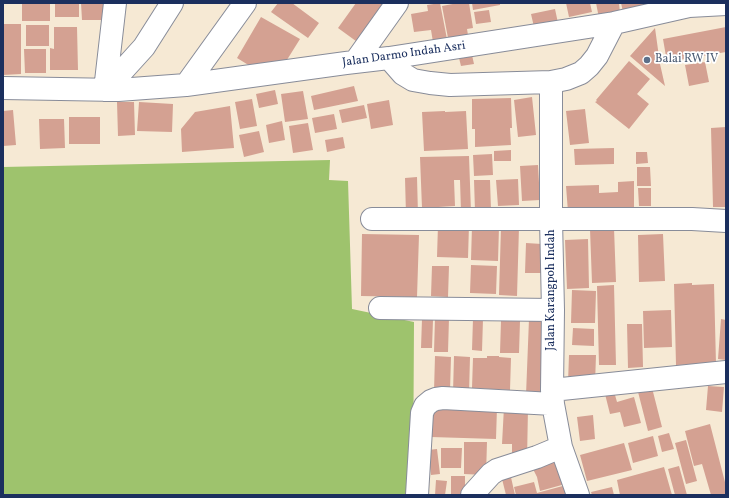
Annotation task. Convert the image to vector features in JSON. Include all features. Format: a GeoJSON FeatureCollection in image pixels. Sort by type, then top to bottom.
{"type":"FeatureCollection","features":[{"type":"Feature","properties":{"kind":"street"},"geometry":{"type":"LineString","coordinates":[[111,90],[115,3]]}},
{"type":"Feature","properties":{"kind":"street"},"geometry":{"type":"LineString","coordinates":[[111,90],[144,47],[172,3]]}},
{"type":"Feature","properties":{"kind":"street"},"geometry":{"type":"LineString","coordinates":[[186,85],[245,3]]}},
{"type":"Feature","properties":{"kind":"street"},"geometry":{"type":"LineString","coordinates":[[355,62],[397,3]]}},
{"type":"Feature","properties":{"kind":"street","name":"Jalan Darmo Indah Asri"},"geometry":{"type":"LineString","coordinates":[[3,88],[111,90],[186,85],[389,58],[614,23],[689,5],[726,4]]}},
{"type":"Feature","properties":{"kind":"street"},"geometry":{"type":"LineString","coordinates":[[389,58],[403,74],[413,80],[430,83],[450,85],[551,82],[566,79],[581,73],[589,66],[597,56],[614,23]]}},
{"type":"Feature","properties":{"kind":"street","name":"Jalan Karangpoh Indah"},"geometry":{"type":"LineString","coordinates":[[551,82],[553,397],[562,447],[578,495]]}},
{"type":"Feature","properties":{"kind":"street"},"geometry":{"type":"LineString","coordinates":[[372,220],[684,219],[726,221]]}},
{"type":"Feature","properties":{"kind":"street"},"geometry":{"type":"LineString","coordinates":[[380,308],[552,310]]}},
{"type":"Feature","properties":{"kind":"street"},"geometry":{"type":"LineString","coordinates":[[416,495],[422,413],[431,401],[436,399],[553,397],[726,372]]}},
{"type":"Feature","properties":{"kind":"street"},"geometry":{"type":"LineString","coordinates":[[472,495],[490,474],[497,470],[562,447]]}},
{"type":"Feature","properties":{"kind":"green space"},"geometry":{"type":"Polygon","coordinates":[[[330,160],[329,180],[348,181],[352,309],[414,322],[413,495],[3,495],[3,167],[330,160]]]}},
{"type":"Feature","properties":{"kind":"building"},"geometry":{"type":"Polygon","coordinates":[[[22,3],[50,3],[50,21],[22,21],[22,3]]]}},
{"type":"Feature","properties":{"kind":"building"},"geometry":{"type":"Polygon","coordinates":[[[55,3],[79,3],[79,17],[55,17],[55,3]]]}},
{"type":"Feature","properties":{"kind":"building"},"geometry":{"type":"Polygon","coordinates":[[[81,3],[109,3],[109,20],[82,20],[81,3]]]}},
{"type":"Feature","properties":{"kind":"building"},"geometry":{"type":"Polygon","coordinates":[[[278,3],[292,3],[319,23],[308,38],[271,12],[278,3]]]}},
{"type":"Feature","properties":{"kind":"building"},"geometry":{"type":"Polygon","coordinates":[[[356,3],[384,3],[360,44],[338,28],[356,3]]]}},
{"type":"Feature","properties":{"kind":"building"},"geometry":{"type":"Polygon","coordinates":[[[440,3],[447,39],[433,42],[431,30],[414,32],[411,14],[428,11],[427,5],[440,3]]]}},
{"type":"Feature","properties":{"kind":"building"},"geometry":{"type":"Polygon","coordinates":[[[458,3],[469,3],[473,28],[467,29],[468,35],[448,38],[442,6],[458,3]]]}},
{"type":"Feature","properties":{"kind":"building"},"geometry":{"type":"Polygon","coordinates":[[[472,3],[500,3],[500,5],[473,10],[472,3]]]}},
{"type":"Feature","properties":{"kind":"building"},"geometry":{"type":"Polygon","coordinates":[[[566,3],[590,3],[592,12],[569,17],[566,3]]]}},
{"type":"Feature","properties":{"kind":"building"},"geometry":{"type":"Polygon","coordinates":[[[596,3],[619,3],[620,13],[599,18],[596,3]]]}},
{"type":"Feature","properties":{"kind":"building"},"geometry":{"type":"Polygon","coordinates":[[[621,3],[663,3],[623,12],[621,3]]]}},
{"type":"Feature","properties":{"kind":"building"},"geometry":{"type":"Polygon","coordinates":[[[555,9],[558,23],[534,27],[531,14],[555,9]]]}},
{"type":"Feature","properties":{"kind":"building"},"geometry":{"type":"Polygon","coordinates":[[[489,10],[491,22],[476,24],[474,12],[489,10]]]}},
{"type":"Feature","properties":{"kind":"building"},"geometry":{"type":"Polygon","coordinates":[[[261,17],[300,39],[280,71],[255,69],[237,58],[261,17]]]}},
{"type":"Feature","properties":{"kind":"building"},"geometry":{"type":"Polygon","coordinates":[[[3,24],[21,24],[21,74],[3,75],[3,24]]]}},
{"type":"Feature","properties":{"kind":"building"},"geometry":{"type":"Polygon","coordinates":[[[26,25],[49,25],[49,46],[26,46],[26,25]]]}},
{"type":"Feature","properties":{"kind":"building"},"geometry":{"type":"Polygon","coordinates":[[[54,27],[77,27],[78,70],[50,70],[50,48],[54,49],[54,27]]]}},
{"type":"Feature","properties":{"kind":"building"},"geometry":{"type":"Polygon","coordinates":[[[726,27],[726,52],[667,62],[663,39],[726,27]]]}},
{"type":"Feature","properties":{"kind":"building","name":"Balai RW IV"},"geometry":{"type":"Polygon","coordinates":[[[655,28],[660,64],[665,86],[630,56],[655,28]]]}},
{"type":"Feature","properties":{"kind":"building"},"geometry":{"type":"Polygon","coordinates":[[[24,49],[46,49],[46,73],[25,73],[24,49]]]}},
{"type":"Feature","properties":{"kind":"building"},"geometry":{"type":"Polygon","coordinates":[[[472,55],[474,64],[461,66],[459,58],[472,55]]]}},
{"type":"Feature","properties":{"kind":"building"},"geometry":{"type":"Polygon","coordinates":[[[629,61],[650,79],[637,94],[649,104],[629,129],[595,102],[629,61]]]}},
{"type":"Feature","properties":{"kind":"building"},"geometry":{"type":"Polygon","coordinates":[[[705,62],[709,82],[689,86],[685,65],[705,62]]]}},
{"type":"Feature","properties":{"kind":"building"},"geometry":{"type":"Polygon","coordinates":[[[354,86],[358,101],[314,110],[311,96],[354,86]]]}},
{"type":"Feature","properties":{"kind":"building"},"geometry":{"type":"Polygon","coordinates":[[[275,90],[278,104],[259,108],[256,94],[275,90]]]}},
{"type":"Feature","properties":{"kind":"building"},"geometry":{"type":"Polygon","coordinates":[[[303,91],[308,119],[285,122],[281,94],[303,91]]]}},
{"type":"Feature","properties":{"kind":"building"},"geometry":{"type":"Polygon","coordinates":[[[532,97],[536,135],[518,137],[514,100],[532,97]]]}},
{"type":"Feature","properties":{"kind":"building"},"geometry":{"type":"Polygon","coordinates":[[[511,98],[511,145],[475,147],[475,129],[472,129],[472,99],[511,98]]]}},
{"type":"Feature","properties":{"kind":"building"},"geometry":{"type":"Polygon","coordinates":[[[252,99],[257,126],[240,129],[235,102],[252,99]]]}},
{"type":"Feature","properties":{"kind":"building"},"geometry":{"type":"Polygon","coordinates":[[[389,100],[393,125],[371,129],[367,104],[389,100]]]}},
{"type":"Feature","properties":{"kind":"building"},"geometry":{"type":"Polygon","coordinates":[[[117,102],[134,102],[135,135],[118,136],[117,102]]]}},
{"type":"Feature","properties":{"kind":"building"},"geometry":{"type":"Polygon","coordinates":[[[139,102],[173,104],[172,132],[137,131],[139,102]]]}},
{"type":"Feature","properties":{"kind":"building"},"geometry":{"type":"Polygon","coordinates":[[[364,105],[367,118],[342,123],[339,110],[364,105]]]}},
{"type":"Feature","properties":{"kind":"building"},"geometry":{"type":"Polygon","coordinates":[[[230,106],[234,148],[182,152],[181,129],[195,112],[230,106]]]}},
{"type":"Feature","properties":{"kind":"building"},"geometry":{"type":"Polygon","coordinates":[[[585,109],[589,143],[570,145],[566,111],[585,109]]]}},
{"type":"Feature","properties":{"kind":"building"},"geometry":{"type":"Polygon","coordinates":[[[13,110],[16,145],[3,146],[3,111],[13,110]]]}},
{"type":"Feature","properties":{"kind":"building"},"geometry":{"type":"Polygon","coordinates":[[[466,111],[468,149],[424,151],[422,112],[466,111]]]}},
{"type":"Feature","properties":{"kind":"building"},"geometry":{"type":"Polygon","coordinates":[[[334,114],[337,129],[315,133],[312,118],[334,114]]]}},
{"type":"Feature","properties":{"kind":"building"},"geometry":{"type":"Polygon","coordinates":[[[69,117],[100,117],[100,144],[69,144],[69,117]]]}},
{"type":"Feature","properties":{"kind":"building"},"geometry":{"type":"Polygon","coordinates":[[[39,119],[64,119],[65,148],[40,149],[39,119]]]}},
{"type":"Feature","properties":{"kind":"building"},"geometry":{"type":"Polygon","coordinates":[[[282,121],[285,140],[269,143],[266,125],[282,121]]]}},
{"type":"Feature","properties":{"kind":"building"},"geometry":{"type":"Polygon","coordinates":[[[308,123],[313,150],[293,153],[289,126],[308,123]]]}},
{"type":"Feature","properties":{"kind":"building"},"geometry":{"type":"Polygon","coordinates":[[[726,127],[726,207],[713,207],[711,128],[726,127]]]}},
{"type":"Feature","properties":{"kind":"building"},"geometry":{"type":"Polygon","coordinates":[[[259,131],[264,152],[244,157],[239,135],[259,131]]]}},
{"type":"Feature","properties":{"kind":"building"},"geometry":{"type":"Polygon","coordinates":[[[343,137],[345,148],[327,152],[325,140],[343,137]]]}},
{"type":"Feature","properties":{"kind":"building"},"geometry":{"type":"Polygon","coordinates":[[[614,148],[614,164],[575,165],[574,149],[614,148]]]}},
{"type":"Feature","properties":{"kind":"building"},"geometry":{"type":"Polygon","coordinates":[[[511,150],[511,161],[494,161],[494,151],[511,150]]]}},
{"type":"Feature","properties":{"kind":"building"},"geometry":{"type":"Polygon","coordinates":[[[636,152],[647,152],[648,163],[636,164],[636,152]]]}},
{"type":"Feature","properties":{"kind":"building"},"geometry":{"type":"Polygon","coordinates":[[[492,154],[493,175],[474,176],[473,155],[492,154]]]}},
{"type":"Feature","properties":{"kind":"building"},"geometry":{"type":"Polygon","coordinates":[[[469,156],[471,212],[461,212],[460,180],[454,180],[455,206],[422,208],[420,157],[469,156]]]}},
{"type":"Feature","properties":{"kind":"building"},"geometry":{"type":"Polygon","coordinates":[[[538,165],[540,200],[522,201],[520,166],[538,165]]]}},
{"type":"Feature","properties":{"kind":"building"},"geometry":{"type":"Polygon","coordinates":[[[637,167],[650,167],[651,186],[637,186],[637,167]]]}},
{"type":"Feature","properties":{"kind":"building"},"geometry":{"type":"Polygon","coordinates":[[[417,177],[418,215],[406,215],[405,178],[417,177]]]}},
{"type":"Feature","properties":{"kind":"building"},"geometry":{"type":"Polygon","coordinates":[[[518,179],[519,205],[498,206],[496,180],[518,179]]]}},
{"type":"Feature","properties":{"kind":"building"},"geometry":{"type":"Polygon","coordinates":[[[474,180],[490,180],[491,210],[475,211],[474,180]]]}},
{"type":"Feature","properties":{"kind":"building"},"geometry":{"type":"Polygon","coordinates":[[[634,181],[634,210],[568,212],[566,186],[599,185],[599,193],[618,192],[618,182],[634,181]]]}},
{"type":"Feature","properties":{"kind":"building"},"geometry":{"type":"Polygon","coordinates":[[[638,188],[651,188],[651,206],[639,206],[638,188]]]}},
{"type":"Feature","properties":{"kind":"building"},"geometry":{"type":"Polygon","coordinates":[[[438,225],[469,225],[468,258],[437,257],[438,225]]]}},
{"type":"Feature","properties":{"kind":"building"},"geometry":{"type":"Polygon","coordinates":[[[472,226],[499,227],[498,261],[471,260],[472,226]]]}},
{"type":"Feature","properties":{"kind":"building"},"geometry":{"type":"Polygon","coordinates":[[[501,227],[519,227],[517,296],[499,295],[501,227]]]}},
{"type":"Feature","properties":{"kind":"building"},"geometry":{"type":"Polygon","coordinates":[[[614,228],[616,282],[592,283],[590,229],[614,228]]]}},
{"type":"Feature","properties":{"kind":"building"},"geometry":{"type":"Polygon","coordinates":[[[362,234],[419,235],[417,297],[361,296],[362,234]]]}},
{"type":"Feature","properties":{"kind":"building"},"geometry":{"type":"Polygon","coordinates":[[[663,234],[665,281],[639,282],[638,235],[663,234]]]}},
{"type":"Feature","properties":{"kind":"building"},"geometry":{"type":"Polygon","coordinates":[[[588,239],[589,288],[567,289],[565,240],[588,239]]]}},
{"type":"Feature","properties":{"kind":"building"},"geometry":{"type":"Polygon","coordinates":[[[526,243],[542,244],[541,273],[525,273],[526,243]]]}},
{"type":"Feature","properties":{"kind":"building"},"geometry":{"type":"Polygon","coordinates":[[[471,265],[497,266],[496,294],[470,293],[471,265]]]}},
{"type":"Feature","properties":{"kind":"building"},"geometry":{"type":"Polygon","coordinates":[[[432,266],[449,266],[448,297],[431,296],[432,266]]]}},
{"type":"Feature","properties":{"kind":"building"},"geometry":{"type":"Polygon","coordinates":[[[692,283],[692,285],[714,284],[716,364],[676,365],[674,284],[692,283]]]}},
{"type":"Feature","properties":{"kind":"building"},"geometry":{"type":"Polygon","coordinates":[[[614,285],[616,365],[599,365],[597,286],[614,285]]]}},
{"type":"Feature","properties":{"kind":"building"},"geometry":{"type":"Polygon","coordinates":[[[572,290],[596,291],[595,323],[571,323],[572,290]]]}},
{"type":"Feature","properties":{"kind":"building"},"geometry":{"type":"Polygon","coordinates":[[[671,310],[672,347],[644,348],[643,311],[671,310]]]}},
{"type":"Feature","properties":{"kind":"building"},"geometry":{"type":"Polygon","coordinates":[[[435,318],[449,318],[448,352],[434,352],[435,318]]]}},
{"type":"Feature","properties":{"kind":"building"},"geometry":{"type":"Polygon","coordinates":[[[422,319],[433,320],[432,348],[421,348],[422,319]]]}},
{"type":"Feature","properties":{"kind":"building"},"geometry":{"type":"Polygon","coordinates":[[[473,319],[483,319],[482,351],[472,350],[473,319]]]}},
{"type":"Feature","properties":{"kind":"building"},"geometry":{"type":"Polygon","coordinates":[[[529,319],[544,319],[542,396],[526,395],[529,319]]]}},
{"type":"Feature","properties":{"kind":"building"},"geometry":{"type":"Polygon","coordinates":[[[721,319],[726,320],[726,360],[718,359],[721,319]]]}},
{"type":"Feature","properties":{"kind":"building"},"geometry":{"type":"Polygon","coordinates":[[[501,321],[520,321],[519,353],[500,353],[501,321]]]}},
{"type":"Feature","properties":{"kind":"building"},"geometry":{"type":"Polygon","coordinates":[[[627,324],[642,324],[643,367],[628,368],[627,324]]]}},
{"type":"Feature","properties":{"kind":"building"},"geometry":{"type":"Polygon","coordinates":[[[573,328],[594,329],[594,346],[572,345],[573,328]]]}},
{"type":"Feature","properties":{"kind":"building"},"geometry":{"type":"Polygon","coordinates":[[[569,355],[596,355],[595,384],[568,383],[569,355]]]}},
{"type":"Feature","properties":{"kind":"building"},"geometry":{"type":"Polygon","coordinates":[[[435,356],[451,357],[450,391],[434,391],[435,356]]]}},
{"type":"Feature","properties":{"kind":"building"},"geometry":{"type":"Polygon","coordinates":[[[454,356],[470,357],[469,394],[453,393],[454,356]]]}},
{"type":"Feature","properties":{"kind":"building"},"geometry":{"type":"Polygon","coordinates":[[[487,356],[511,358],[510,390],[472,388],[473,358],[487,358],[487,356]]]}},
{"type":"Feature","properties":{"kind":"building"},"geometry":{"type":"Polygon","coordinates":[[[651,384],[662,427],[648,431],[637,388],[651,384]]]}},
{"type":"Feature","properties":{"kind":"building"},"geometry":{"type":"Polygon","coordinates":[[[708,386],[724,387],[722,412],[706,410],[708,386]]]}},
{"type":"Feature","properties":{"kind":"building"},"geometry":{"type":"Polygon","coordinates":[[[613,388],[617,402],[634,397],[641,423],[624,427],[620,412],[610,414],[604,390],[613,388]]]}},
{"type":"Feature","properties":{"kind":"building"},"geometry":{"type":"Polygon","coordinates":[[[432,405],[497,407],[496,439],[431,437],[432,405]]]}},
{"type":"Feature","properties":{"kind":"building"},"geometry":{"type":"Polygon","coordinates":[[[504,407],[528,408],[527,460],[512,460],[512,444],[502,444],[504,407]]]}},
{"type":"Feature","properties":{"kind":"building"},"geometry":{"type":"Polygon","coordinates":[[[593,415],[595,439],[580,441],[577,417],[593,415]]]}},
{"type":"Feature","properties":{"kind":"building"},"geometry":{"type":"Polygon","coordinates":[[[710,424],[726,486],[726,495],[711,495],[702,464],[694,466],[685,431],[710,424]]]}},
{"type":"Feature","properties":{"kind":"building"},"geometry":{"type":"Polygon","coordinates":[[[669,433],[674,449],[662,452],[658,436],[669,433]]]}},
{"type":"Feature","properties":{"kind":"building"},"geometry":{"type":"Polygon","coordinates":[[[653,436],[658,456],[633,463],[628,443],[653,436]]]}},
{"type":"Feature","properties":{"kind":"building"},"geometry":{"type":"Polygon","coordinates":[[[686,440],[697,481],[686,484],[675,443],[686,440]]]}},
{"type":"Feature","properties":{"kind":"building"},"geometry":{"type":"Polygon","coordinates":[[[464,442],[487,442],[486,475],[464,474],[464,442]]]}},
{"type":"Feature","properties":{"kind":"building"},"geometry":{"type":"Polygon","coordinates":[[[624,443],[632,470],[587,481],[580,455],[624,443]]]}},
{"type":"Feature","properties":{"kind":"building"},"geometry":{"type":"Polygon","coordinates":[[[441,448],[462,448],[461,468],[441,468],[441,448]]]}},
{"type":"Feature","properties":{"kind":"building"},"geometry":{"type":"Polygon","coordinates":[[[437,449],[440,474],[431,475],[428,450],[437,449]]]}},
{"type":"Feature","properties":{"kind":"building"},"geometry":{"type":"Polygon","coordinates":[[[564,457],[569,483],[540,491],[537,477],[532,467],[564,457]]]}},
{"type":"Feature","properties":{"kind":"building"},"geometry":{"type":"Polygon","coordinates":[[[679,466],[687,495],[675,495],[668,469],[679,466]]]}},
{"type":"Feature","properties":{"kind":"building"},"geometry":{"type":"Polygon","coordinates":[[[664,467],[672,495],[620,495],[617,480],[664,467]]]}},
{"type":"Feature","properties":{"kind":"building"},"geometry":{"type":"Polygon","coordinates":[[[510,473],[515,495],[506,495],[501,475],[510,473]]]}},
{"type":"Feature","properties":{"kind":"building"},"geometry":{"type":"Polygon","coordinates":[[[451,476],[465,476],[465,495],[451,495],[451,476]]]}},
{"type":"Feature","properties":{"kind":"building"},"geometry":{"type":"Polygon","coordinates":[[[436,480],[447,481],[445,495],[435,495],[436,480]]]}},
{"type":"Feature","properties":{"kind":"building"},"geometry":{"type":"Polygon","coordinates":[[[534,482],[537,493],[570,484],[572,495],[516,495],[514,487],[534,482]]]}},
{"type":"Feature","properties":{"kind":"building"},"geometry":{"type":"Polygon","coordinates":[[[612,487],[614,495],[592,495],[591,492],[612,487]]]}},
{"type":"Feature","properties":{"kind":"place","name":"Balai RW IV"},"geometry":{"type":"Point","coordinates":[647,60]}}]}
